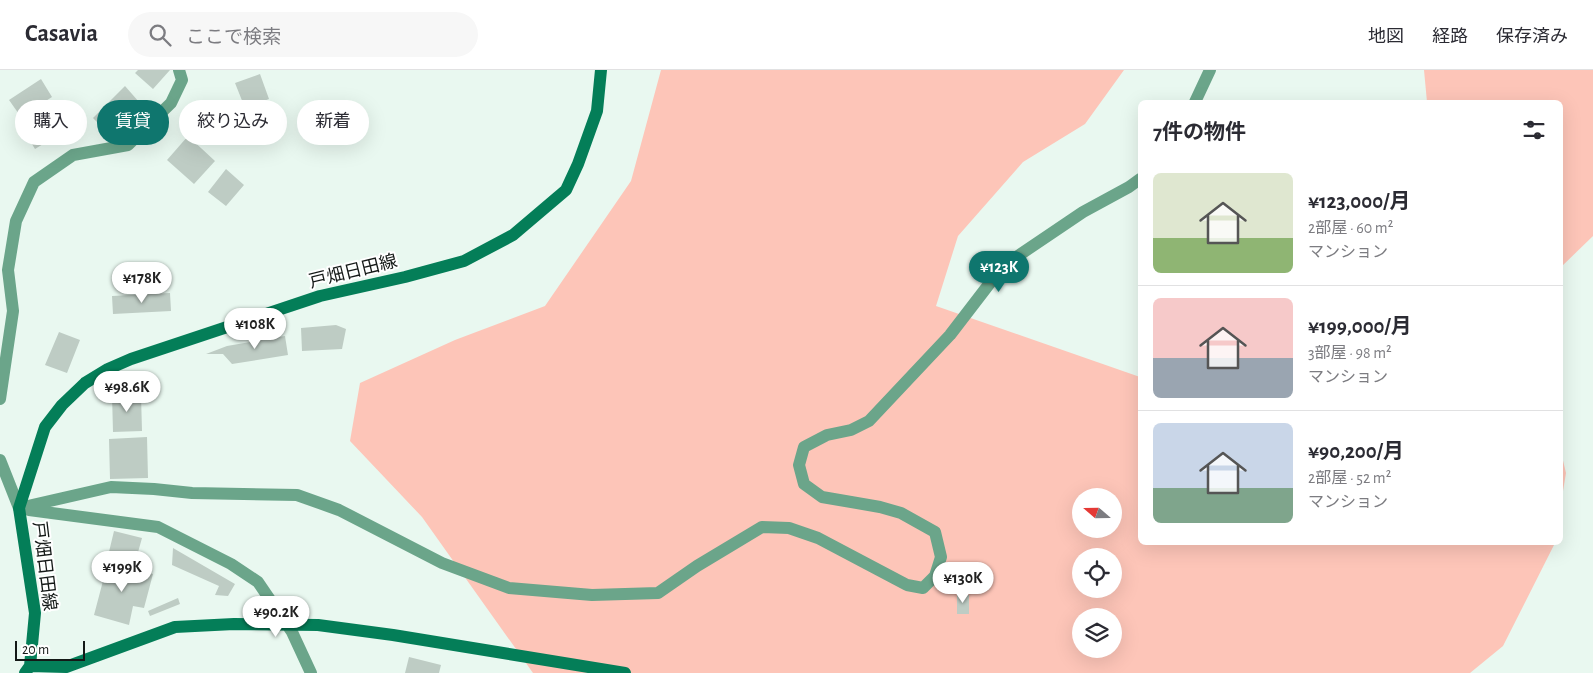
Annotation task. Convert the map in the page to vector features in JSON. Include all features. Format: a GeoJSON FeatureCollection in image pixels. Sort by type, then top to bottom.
{"type":"FeatureCollection","features":[{"type":"Feature","properties":{"kind":"main road","name":"戸畑日田線"},"geometry":{"type":"LineString","coordinates":[[28,670],[35,613],[20,508],[45,427],[62,405],[85,383],[108,369],[131,359],[320,296],[405,277],[464,261],[513,235],[566,190],[578,164],[597,111],[601,70]]}},
{"type":"Feature","properties":{"kind":"main road"},"geometry":{"type":"LineString","coordinates":[[28,670],[66,667],[175,627],[234,624],[318,625],[625,673]]}},
{"type":"Feature","properties":{"kind":"street"},"geometry":{"type":"LineString","coordinates":[[0,399],[13,311],[8,270],[9,262],[16,221],[34,182],[73,155],[128,145],[171,103],[182,80],[179,70]]}},
{"type":"Feature","properties":{"kind":"street"},"geometry":{"type":"LineString","coordinates":[[1196,100],[1210,70]]}},
{"type":"Feature","properties":{"kind":"street"},"geometry":{"type":"LineString","coordinates":[[20,508],[111,487],[192,493],[297,495],[339,510],[442,562],[509,588],[592,595],[658,593],[697,566],[762,527],[789,528],[818,538],[907,585],[923,588],[935,576],[941,558],[936,532],[901,513],[822,497],[804,484],[799,465],[804,447],[827,435],[851,430],[869,421],[950,334],[1003,266],[1082,212],[1138,180]]}},
{"type":"Feature","properties":{"kind":"street"},"geometry":{"type":"LineString","coordinates":[[0,460],[20,508]]}},
{"type":"Feature","properties":{"kind":"street"},"geometry":{"type":"LineString","coordinates":[[20,508],[158,526],[231,564],[258,582],[292,632],[311,673]]}},
{"type":"Feature","properties":{"kind":"shaded area"},"geometry":{"type":"Polygon","coordinates":[[[661,70],[1124,70],[1085,124],[1023,162],[958,236],[936,306],[1138,376],[1138,545],[1554,545],[1503,646],[1470,673],[533,673],[422,517],[350,441],[360,383],[455,340],[545,306],[631,181],[661,70]]]}},
{"type":"Feature","properties":{"kind":"shaded area"},"geometry":{"type":"Polygon","coordinates":[[[1424,70],[1593,70],[1593,236],[1563,265],[1563,100],[1427,100],[1424,70]]]}},
{"type":"Feature","properties":{"kind":"shaded area"},"geometry":{"type":"Polygon","coordinates":[[[1563,460],[1566,473],[1563,491],[1563,460]]]}},
{"type":"Feature","properties":{"kind":"building"},"geometry":{"type":"Polygon","coordinates":[[[138,70],[170,70],[153,89],[135,73],[138,70]]]}},
{"type":"Feature","properties":{"kind":"building"},"geometry":{"type":"Polygon","coordinates":[[[260,74],[269,99],[242,100],[235,83],[260,74]]]}},
{"type":"Feature","properties":{"kind":"building"},"geometry":{"type":"Polygon","coordinates":[[[41,79],[52,97],[47,100],[15,100],[15,108],[9,100],[41,79]]]}},
{"type":"Feature","properties":{"kind":"building"},"geometry":{"type":"Polygon","coordinates":[[[125,86],[137,100],[111,100],[125,86]]]}},
{"type":"Feature","properties":{"kind":"building"},"geometry":{"type":"Polygon","coordinates":[[[97,114],[97,122],[93,118],[97,114]]]}},
{"type":"Feature","properties":{"kind":"building"},"geometry":{"type":"Polygon","coordinates":[[[33,145],[42,145],[35,149],[33,145]]]}},
{"type":"Feature","properties":{"kind":"building"},"geometry":{"type":"Polygon","coordinates":[[[180,145],[198,145],[215,161],[194,184],[167,160],[180,145]]]}},
{"type":"Feature","properties":{"kind":"building"},"geometry":{"type":"Polygon","coordinates":[[[226,169],[244,185],[226,206],[208,192],[226,169]]]}},
{"type":"Feature","properties":{"kind":"building"},"geometry":{"type":"Polygon","coordinates":[[[170,293],[171,311],[113,314],[112,296],[170,293]]]}},
{"type":"Feature","properties":{"kind":"building"},"geometry":{"type":"Polygon","coordinates":[[[336,325],[346,329],[342,349],[302,351],[301,328],[336,325]]]}},
{"type":"Feature","properties":{"kind":"building"},"geometry":{"type":"Polygon","coordinates":[[[59,332],[80,340],[67,373],[45,365],[59,332]]]}},
{"type":"Feature","properties":{"kind":"building"},"geometry":{"type":"Polygon","coordinates":[[[285,336],[288,355],[232,364],[223,354],[206,354],[227,346],[285,336]]]}},
{"type":"Feature","properties":{"kind":"building"},"geometry":{"type":"Polygon","coordinates":[[[112,395],[141,395],[142,431],[113,432],[112,395]]]}},
{"type":"Feature","properties":{"kind":"building"},"geometry":{"type":"Polygon","coordinates":[[[147,437],[148,478],[110,479],[109,439],[147,437]]]}},
{"type":"Feature","properties":{"kind":"building"},"geometry":{"type":"Polygon","coordinates":[[[114,531],[142,538],[135,563],[108,556],[114,531]]]}},
{"type":"Feature","properties":{"kind":"building"},"geometry":{"type":"Polygon","coordinates":[[[173,548],[235,584],[228,596],[215,595],[219,586],[172,565],[173,548]]]}},
{"type":"Feature","properties":{"kind":"building"},"geometry":{"type":"Polygon","coordinates":[[[108,562],[153,574],[144,608],[133,606],[129,625],[94,615],[108,562]]]}},
{"type":"Feature","properties":{"kind":"building"},"geometry":{"type":"Polygon","coordinates":[[[957,594],[969,595],[969,614],[957,614],[957,594]]]}},
{"type":"Feature","properties":{"kind":"building"},"geometry":{"type":"Polygon","coordinates":[[[178,598],[180,604],[150,616],[148,611],[178,598]]]}},
{"type":"Feature","properties":{"kind":"building"},"geometry":{"type":"Polygon","coordinates":[[[409,657],[441,665],[439,673],[405,673],[409,657]]]}}]}
